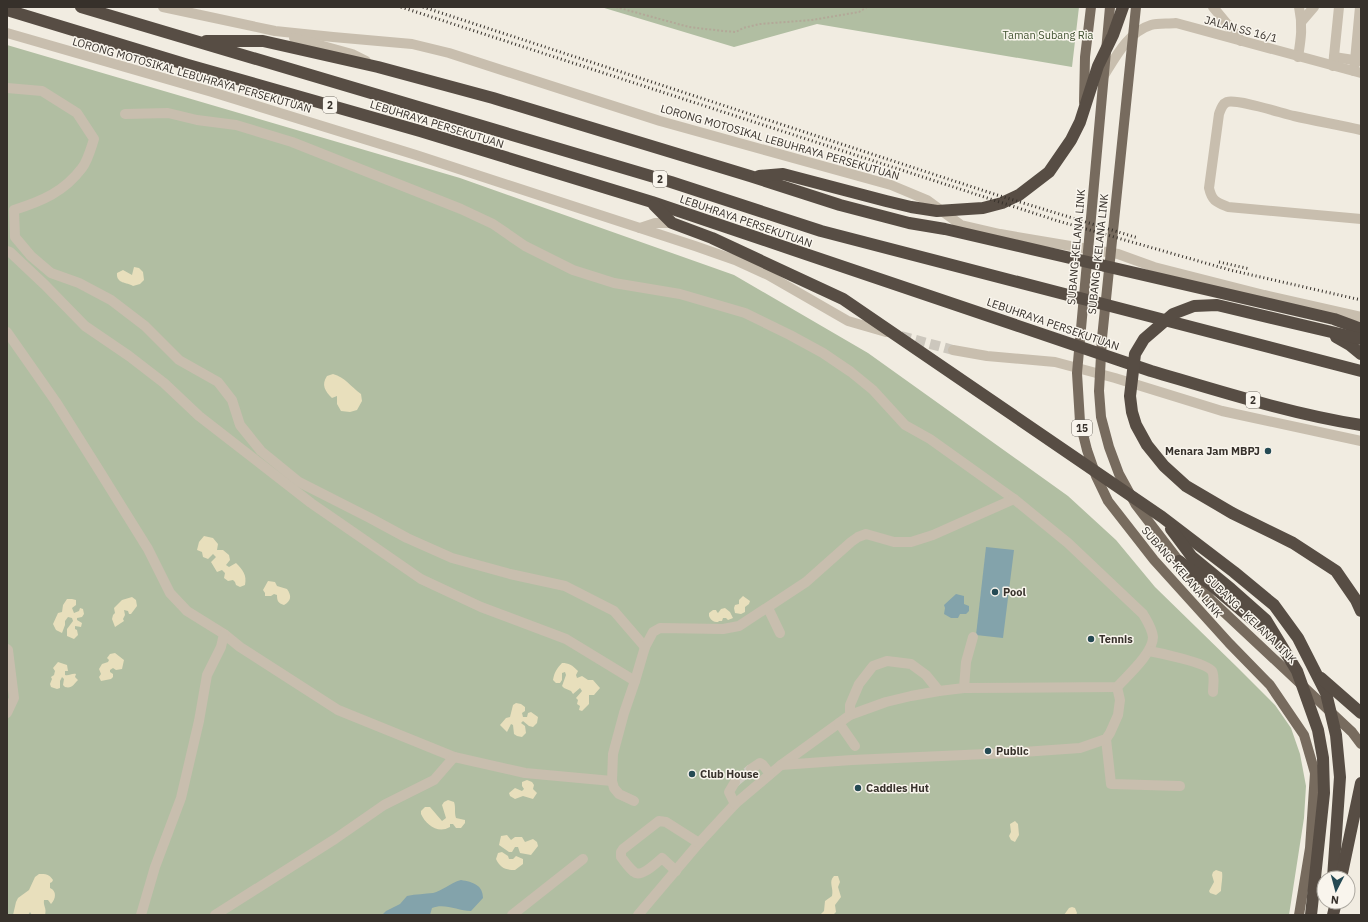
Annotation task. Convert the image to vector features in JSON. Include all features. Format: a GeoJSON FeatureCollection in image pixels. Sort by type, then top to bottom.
{"type":"FeatureCollection","features":[{"type":"Feature","properties":{"kind":"highway","name":"LEBUHRAYA PERSEKUTUAN"},"geometry":{"type":"LineString","coordinates":[[81,7],[664,180],[821,231],[1129,310],[1333,365],[1361,371]]}},
{"type":"Feature","properties":{"kind":"highway"},"geometry":{"type":"LineString","coordinates":[[750,176],[783,174],[886,201],[937,211],[982,208],[1002,203],[1019,195],[1049,172],[1071,140],[1080,122],[1098,66],[1113,35],[1122,7]]}},
{"type":"Feature","properties":{"kind":"highway","name":"LEBUHRAYA PERSEKUTUAN"},"geometry":{"type":"LineString","coordinates":[[7,10],[188,65],[420,131],[652,202],[1151,371],[1281,407],[1359,425]]}},
{"type":"Feature","properties":{"kind":"highway"},"geometry":{"type":"LineString","coordinates":[[193,40],[263,41],[378,67],[493,98],[840,205],[909,223],[984,238],[1334,319],[1361,329]]}},
{"type":"Feature","properties":{"kind":"highway"},"geometry":{"type":"LineString","coordinates":[[652,202],[672,223],[712,238],[843,299],[1162,517],[1234,572],[1274,605],[1298,638],[1326,693],[1336,735],[1340,777],[1334,870]]}},
{"type":"Feature","properties":{"kind":"highway"},"geometry":{"type":"LineString","coordinates":[[1361,339],[1217,305],[1194,306],[1173,314],[1144,339],[1134,354],[1130,396],[1132,412],[1136,425],[1146,445],[1159,461],[1186,486],[1232,513],[1293,543],[1336,571],[1356,600],[1361,611]]}},
{"type":"Feature","properties":{"kind":"highway"},"geometry":{"type":"LineString","coordinates":[[1299,325],[1332,335],[1350,345],[1361,354]]}},
{"type":"Feature","properties":{"kind":"highway"},"geometry":{"type":"LineString","coordinates":[[1162,517],[1192,557],[1266,620],[1297,671],[1318,730],[1322,758],[1324,793],[1311,915]]}},
{"type":"Feature","properties":{"kind":"highway"},"geometry":{"type":"LineString","coordinates":[[1178,561],[1211,585],[1361,712]]}},
{"type":"Feature","properties":{"kind":"highway"},"geometry":{"type":"LineString","coordinates":[[1343,870],[1361,783]]}},
{"type":"Feature","properties":{"kind":"main road"},"geometry":{"type":"LineString","coordinates":[[1084,110],[1085,57],[1091,7]]}},
{"type":"Feature","properties":{"kind":"main road","name":"SUBANG-KELANA LINK"},"geometry":{"type":"LineString","coordinates":[[1110,7],[1077,373],[1080,422],[1087,450],[1096,476],[1108,501],[1154,560],[1229,643],[1270,685],[1304,736],[1315,773],[1310,848],[1299,915]]}},
{"type":"Feature","properties":{"kind":"main road","name":"SUBANG - KELANA LINK"},"geometry":{"type":"LineString","coordinates":[[1136,10],[1102,338],[1099,392],[1101,417],[1109,447],[1119,474],[1136,505],[1178,561],[1211,600],[1352,732],[1361,744]]}},
{"type":"Feature","properties":{"kind":"street","name":"LORONG MOTOSIKAL LEBUHRAYA PERSEKUTUAN"},"geometry":{"type":"LineString","coordinates":[[163,7],[275,31],[325,37],[412,44],[449,53],[660,121],[891,185],[927,200],[961,225],[1000,234],[1118,254],[1154,267],[1361,317]]}},
{"type":"Feature","properties":{"kind":"street"},"geometry":{"type":"LineString","coordinates":[[1298,7],[1302,21],[1301,42],[1298,57]]}},
{"type":"Feature","properties":{"kind":"street"},"geometry":{"type":"LineString","coordinates":[[1302,21],[1314,7]]}},
{"type":"Feature","properties":{"kind":"street"},"geometry":{"type":"LineString","coordinates":[[1339,7],[1334,61],[1358,61]]}},
{"type":"Feature","properties":{"kind":"street"},"geometry":{"type":"LineString","coordinates":[[1357,72],[1360,7]]}},
{"type":"Feature","properties":{"kind":"street"},"geometry":{"type":"LineString","coordinates":[[1212,8],[1241,41]]}},
{"type":"Feature","properties":{"kind":"street","name":"JALAN SS 16/1"},"geometry":{"type":"LineString","coordinates":[[1084,110],[1112,62],[1133,34],[1151,25],[1176,23],[1298,57],[1334,61],[1357,72]]}},
{"type":"Feature","properties":{"kind":"street","name":"LORONG MOTOSIKAL LEBUHRAYA PERSEKUTUAN"},"geometry":{"type":"LineString","coordinates":[[256,27],[352,54],[378,67]]}},
{"type":"Feature","properties":{"kind":"street","name":"LORONG MOTOSIKAL LEBUHRAYA PERSEKUTUAN"},"geometry":{"type":"LineString","coordinates":[[7,34],[219,94],[416,155],[735,260],[768,275],[848,321],[886,332]]}},
{"type":"Feature","properties":{"kind":"street"},"geometry":{"type":"LineString","coordinates":[[7,88],[42,92],[77,113],[94,139],[83,167],[63,188],[42,201],[14,210],[15,237],[31,256],[51,273],[79,283],[111,300],[145,326],[179,360],[218,382],[232,400],[240,425],[261,451],[299,482],[407,538],[452,558],[510,574],[565,586],[614,611],[645,646]]}},
{"type":"Feature","properties":{"kind":"street"},"geometry":{"type":"LineString","coordinates":[[1361,130],[1296,117],[1240,103],[1225,103],[1219,114],[1209,188],[1211,196],[1214,200],[1228,207],[1361,219]]}},
{"type":"Feature","properties":{"kind":"street"},"geometry":{"type":"LineString","coordinates":[[125,114],[168,113],[198,120],[236,125],[292,142],[461,209],[492,224],[525,246],[573,270],[614,283],[680,294],[745,313],[816,349],[840,364],[873,390],[905,425],[930,439],[1014,499],[1068,543],[1143,614],[1150,626],[1153,638],[1149,650],[1117,687],[964,688],[939,691],[886,702],[850,715],[781,764],[735,804],[699,843],[638,915]]}},
{"type":"Feature","properties":{"kind":"street"},"geometry":{"type":"LineString","coordinates":[[640,228],[655,224],[672,223]]}},
{"type":"Feature","properties":{"kind":"street"},"geometry":{"type":"LineString","coordinates":[[7,251],[10,252],[85,326],[129,356],[164,383],[199,416],[311,503],[422,579],[481,607],[566,638],[635,680]]}},
{"type":"Feature","properties":{"kind":"street"},"geometry":{"type":"LineString","coordinates":[[1255,315],[1279,298]]}},
{"type":"Feature","properties":{"kind":"street"},"geometry":{"type":"LineString","coordinates":[[7,332],[56,402],[97,467],[148,550],[170,593],[187,611],[338,710],[454,757],[525,773],[612,781]]}},
{"type":"Feature","properties":{"kind":"street"},"geometry":{"type":"LineString","coordinates":[[953,350],[987,356],[1055,362],[1148,387],[1222,410],[1361,441]]}},
{"type":"Feature","properties":{"kind":"street"},"geometry":{"type":"LineString","coordinates":[[634,801],[616,791],[612,781],[613,754],[645,646],[653,632],[660,628],[723,629],[739,626],[806,582],[858,537],[866,534],[894,542],[911,542],[933,535],[1014,499]]}},
{"type":"Feature","properties":{"kind":"street"},"geometry":{"type":"LineString","coordinates":[[768,608],[780,633]]}},
{"type":"Feature","properties":{"kind":"street"},"geometry":{"type":"LineString","coordinates":[[141,915],[155,867],[181,798],[199,721],[207,675],[221,647],[224,634]]}},
{"type":"Feature","properties":{"kind":"street"},"geometry":{"type":"LineString","coordinates":[[964,688],[966,662],[973,637]]}},
{"type":"Feature","properties":{"kind":"street"},"geometry":{"type":"LineString","coordinates":[[7,649],[14,698],[7,713]]}},
{"type":"Feature","properties":{"kind":"street"},"geometry":{"type":"LineString","coordinates":[[1149,650],[1203,665],[1211,670],[1213,675],[1213,692]]}},
{"type":"Feature","properties":{"kind":"street"},"geometry":{"type":"LineString","coordinates":[[850,715],[850,705],[859,684],[873,666],[887,661],[911,664],[926,675],[939,691]]}},
{"type":"Feature","properties":{"kind":"street"},"geometry":{"type":"LineString","coordinates":[[1117,687],[1120,700],[1118,715],[1106,739],[1110,784],[1180,786]]}},
{"type":"Feature","properties":{"kind":"street"},"geometry":{"type":"LineString","coordinates":[[839,723],[855,746]]}},
{"type":"Feature","properties":{"kind":"street"},"geometry":{"type":"LineString","coordinates":[[781,764],[1080,748],[1106,739]]}},
{"type":"Feature","properties":{"kind":"street"},"geometry":{"type":"LineString","coordinates":[[803,749],[808,762]]}},
{"type":"Feature","properties":{"kind":"street"},"geometry":{"type":"LineString","coordinates":[[215,915],[335,839],[384,805],[434,780],[454,757]]}},
{"type":"Feature","properties":{"kind":"street"},"geometry":{"type":"LineString","coordinates":[[751,769],[760,763],[763,764],[770,774]]}},
{"type":"Feature","properties":{"kind":"street"},"geometry":{"type":"LineString","coordinates":[[735,782],[730,792],[735,804]]}},
{"type":"Feature","properties":{"kind":"street"},"geometry":{"type":"LineString","coordinates":[[676,871],[662,858],[643,872],[639,874],[635,873],[621,857],[621,852],[659,821],[666,822],[699,843]]}},
{"type":"Feature","properties":{"kind":"street"},"geometry":{"type":"LineString","coordinates":[[512,915],[582,859]]}},
{"type":"Feature","properties":{"kind":"path"},"geometry":{"type":"LineString","coordinates":[[616,7],[689,27],[736,32],[743,28],[760,24],[812,20],[859,12],[867,7]]}},
{"type":"Feature","properties":{"kind":"green space","name":"Taman Subang Ria"},"geometry":{"type":"Polygon","coordinates":[[[601,7],[1079,7],[1072,67],[817,24],[734,47],[601,7]]]}},
{"type":"Feature","properties":{"kind":"green space"},"geometry":{"type":"Polygon","coordinates":[[[7,45],[460,178],[734,275],[868,353],[1068,496],[1116,540],[1155,587],[1275,705],[1291,728],[1300,754],[1306,786],[1304,818],[1289,915],[7,915],[7,45]]]}},
{"type":"Feature","properties":{"kind":"sand"},"geometry":{"type":"Polygon","coordinates":[[[134,267],[139,268],[143,272],[144,280],[140,284],[133,286],[118,279],[117,273],[123,270],[132,275],[134,267]]]}},
{"type":"Feature","properties":{"kind":"sand"},"geometry":{"type":"Polygon","coordinates":[[[333,374],[344,380],[361,394],[362,401],[357,410],[350,412],[341,411],[337,404],[337,396],[332,398],[327,393],[324,382],[327,376],[333,374]]]}},
{"type":"Feature","properties":{"kind":"sand"},"geometry":{"type":"Polygon","coordinates":[[[204,536],[213,538],[218,544],[217,550],[223,550],[229,555],[230,560],[226,565],[229,567],[236,563],[241,568],[245,575],[245,585],[240,587],[236,585],[233,580],[228,581],[224,578],[225,573],[222,570],[217,572],[211,562],[216,557],[213,554],[208,559],[203,557],[202,552],[197,550],[199,542],[204,536]]]}},
{"type":"Feature","properties":{"kind":"sand"},"geometry":{"type":"Polygon","coordinates":[[[268,581],[275,582],[277,586],[287,589],[290,596],[289,600],[284,605],[279,603],[277,595],[274,594],[271,596],[265,596],[263,590],[268,581]]]}},
{"type":"Feature","properties":{"kind":"sand"},"geometry":{"type":"Polygon","coordinates":[[[743,596],[750,601],[749,604],[745,607],[745,612],[741,614],[735,613],[735,605],[739,604],[739,600],[743,596]]]}},
{"type":"Feature","properties":{"kind":"sand"},"geometry":{"type":"Polygon","coordinates":[[[132,597],[136,600],[137,606],[131,614],[124,610],[124,621],[115,627],[112,619],[115,613],[114,608],[122,600],[132,597]]]}},
{"type":"Feature","properties":{"kind":"sand"},"geometry":{"type":"Polygon","coordinates":[[[67,599],[76,600],[76,605],[72,608],[74,613],[79,611],[80,608],[83,609],[84,614],[82,617],[77,618],[77,620],[82,623],[81,627],[75,626],[78,635],[74,639],[67,636],[67,629],[73,621],[72,618],[68,617],[65,621],[62,633],[56,630],[53,624],[58,613],[62,612],[63,605],[67,599]]]}},
{"type":"Feature","properties":{"kind":"sand"},"geometry":{"type":"Polygon","coordinates":[[[725,608],[730,612],[733,618],[728,620],[723,618],[722,621],[718,622],[713,621],[709,616],[709,613],[713,610],[716,610],[718,613],[721,609],[725,608]]]}},
{"type":"Feature","properties":{"kind":"sand"},"geometry":{"type":"Polygon","coordinates":[[[115,653],[124,660],[122,669],[116,670],[113,668],[110,672],[113,674],[113,677],[111,679],[101,681],[99,677],[101,674],[99,669],[102,664],[108,662],[109,660],[107,658],[110,654],[115,653]]]}},
{"type":"Feature","properties":{"kind":"sand"},"geometry":{"type":"Polygon","coordinates":[[[58,662],[67,665],[68,671],[65,671],[65,675],[76,674],[75,677],[78,680],[71,687],[65,687],[63,685],[64,679],[62,677],[60,681],[60,688],[57,689],[51,687],[51,677],[54,675],[55,671],[53,668],[58,662]]]}},
{"type":"Feature","properties":{"kind":"sand"},"geometry":{"type":"Polygon","coordinates":[[[562,663],[567,663],[578,671],[576,675],[577,678],[582,676],[588,680],[593,680],[600,688],[594,695],[589,695],[589,704],[582,711],[579,710],[580,706],[577,704],[578,700],[576,698],[582,691],[580,688],[573,694],[571,691],[562,686],[566,675],[565,672],[562,673],[562,680],[560,683],[556,683],[553,680],[556,671],[562,663]]]}},
{"type":"Feature","properties":{"kind":"sand"},"geometry":{"type":"Polygon","coordinates":[[[516,703],[525,707],[525,711],[522,713],[523,717],[527,717],[528,713],[531,712],[538,717],[537,723],[533,727],[529,726],[523,721],[521,723],[525,726],[526,733],[522,737],[514,734],[513,725],[511,724],[507,732],[500,725],[506,718],[510,717],[513,705],[516,703]]]}},
{"type":"Feature","properties":{"kind":"sand"},"geometry":{"type":"Polygon","coordinates":[[[527,780],[532,782],[534,785],[533,789],[537,793],[533,799],[523,796],[515,799],[510,796],[509,793],[515,788],[522,791],[524,789],[522,782],[527,780]]]}},
{"type":"Feature","properties":{"kind":"sand"},"geometry":{"type":"Polygon","coordinates":[[[448,800],[454,802],[456,818],[465,820],[465,823],[461,828],[456,828],[453,824],[450,824],[450,827],[446,829],[437,829],[429,825],[423,818],[421,811],[425,807],[430,807],[442,821],[446,818],[442,805],[448,800]]]}},
{"type":"Feature","properties":{"kind":"sand"},"geometry":{"type":"Polygon","coordinates":[[[1015,821],[1018,824],[1019,835],[1015,842],[1011,840],[1009,836],[1011,832],[1010,824],[1015,821]]]}},
{"type":"Feature","properties":{"kind":"sand"},"geometry":{"type":"Polygon","coordinates":[[[507,835],[511,840],[515,837],[522,837],[525,842],[533,839],[537,842],[538,846],[531,855],[520,853],[518,847],[515,847],[512,852],[509,852],[499,845],[501,836],[507,835]]]}},
{"type":"Feature","properties":{"kind":"sand"},"geometry":{"type":"Polygon","coordinates":[[[502,852],[508,856],[509,859],[513,859],[516,856],[523,859],[523,864],[515,870],[504,868],[499,865],[496,859],[498,853],[502,852]]]}},
{"type":"Feature","properties":{"kind":"sand"},"geometry":{"type":"Polygon","coordinates":[[[1216,870],[1222,872],[1222,876],[1221,891],[1216,895],[1210,893],[1209,891],[1214,882],[1212,875],[1213,872],[1216,870]]]}},
{"type":"Feature","properties":{"kind":"sand"},"geometry":{"type":"Polygon","coordinates":[[[39,874],[47,875],[53,880],[50,883],[50,888],[55,893],[55,898],[51,904],[48,900],[44,900],[46,911],[45,915],[32,915],[30,912],[28,915],[13,915],[18,898],[29,890],[35,877],[39,874]]]}},
{"type":"Feature","properties":{"kind":"sand"},"geometry":{"type":"Polygon","coordinates":[[[834,876],[838,876],[840,882],[838,887],[841,897],[835,905],[836,912],[833,915],[820,915],[824,911],[825,901],[832,896],[831,881],[834,876]]]}},
{"type":"Feature","properties":{"kind":"sand"},"geometry":{"type":"Polygon","coordinates":[[[1069,908],[1075,908],[1077,913],[1076,915],[1064,915],[1069,908]]]}},
{"type":"Feature","properties":{"kind":"water","name":"Pool"},"geometry":{"type":"Polygon","coordinates":[[[986,547],[1014,550],[1003,638],[976,635],[986,547]]]}},
{"type":"Feature","properties":{"kind":"water"},"geometry":{"type":"Polygon","coordinates":[[[956,594],[964,596],[964,604],[969,606],[969,611],[966,614],[960,614],[958,618],[951,618],[944,614],[944,605],[956,594]]]}},
{"type":"Feature","properties":{"kind":"water"},"geometry":{"type":"Polygon","coordinates":[[[461,880],[476,885],[483,894],[483,898],[471,911],[442,906],[432,908],[430,915],[382,915],[386,911],[400,904],[407,896],[440,891],[461,880]]]}},
{"type":"Feature","properties":{"kind":"tunnel"},"geometry":{"type":"LineString","coordinates":[[901,336],[953,350]]}},
{"type":"Feature","properties":{"kind":"tunnel"},"geometry":{"type":"LineString","coordinates":[[735,782],[751,769]]}},
{"type":"Feature","properties":{"kind":"railway"},"geometry":{"type":"LineString","coordinates":[[401,7],[1058,221],[1230,270],[1361,300]]}},
{"type":"Feature","properties":{"kind":"railway"},"geometry":{"type":"LineString","coordinates":[[423,7],[997,195],[1138,238]]}},
{"type":"Feature","properties":{"kind":"railway"},"geometry":{"type":"LineString","coordinates":[[1219,262],[1250,269]]}},
{"type":"Feature","properties":{"kind":"place","name":"Menara Jam MBPJ"},"geometry":{"type":"Point","coordinates":[1268,451]}},
{"type":"Feature","properties":{"kind":"place","name":"Pool"},"geometry":{"type":"Point","coordinates":[995,592]}},
{"type":"Feature","properties":{"kind":"place","name":"Tennis"},"geometry":{"type":"Point","coordinates":[1091,639]}},
{"type":"Feature","properties":{"kind":"place","name":"Public"},"geometry":{"type":"Point","coordinates":[988,751]}},
{"type":"Feature","properties":{"kind":"place","name":"Club House"},"geometry":{"type":"Point","coordinates":[692,774]}},
{"type":"Feature","properties":{"kind":"place","name":"Caddies Hut"},"geometry":{"type":"Point","coordinates":[858,788]}}]}
